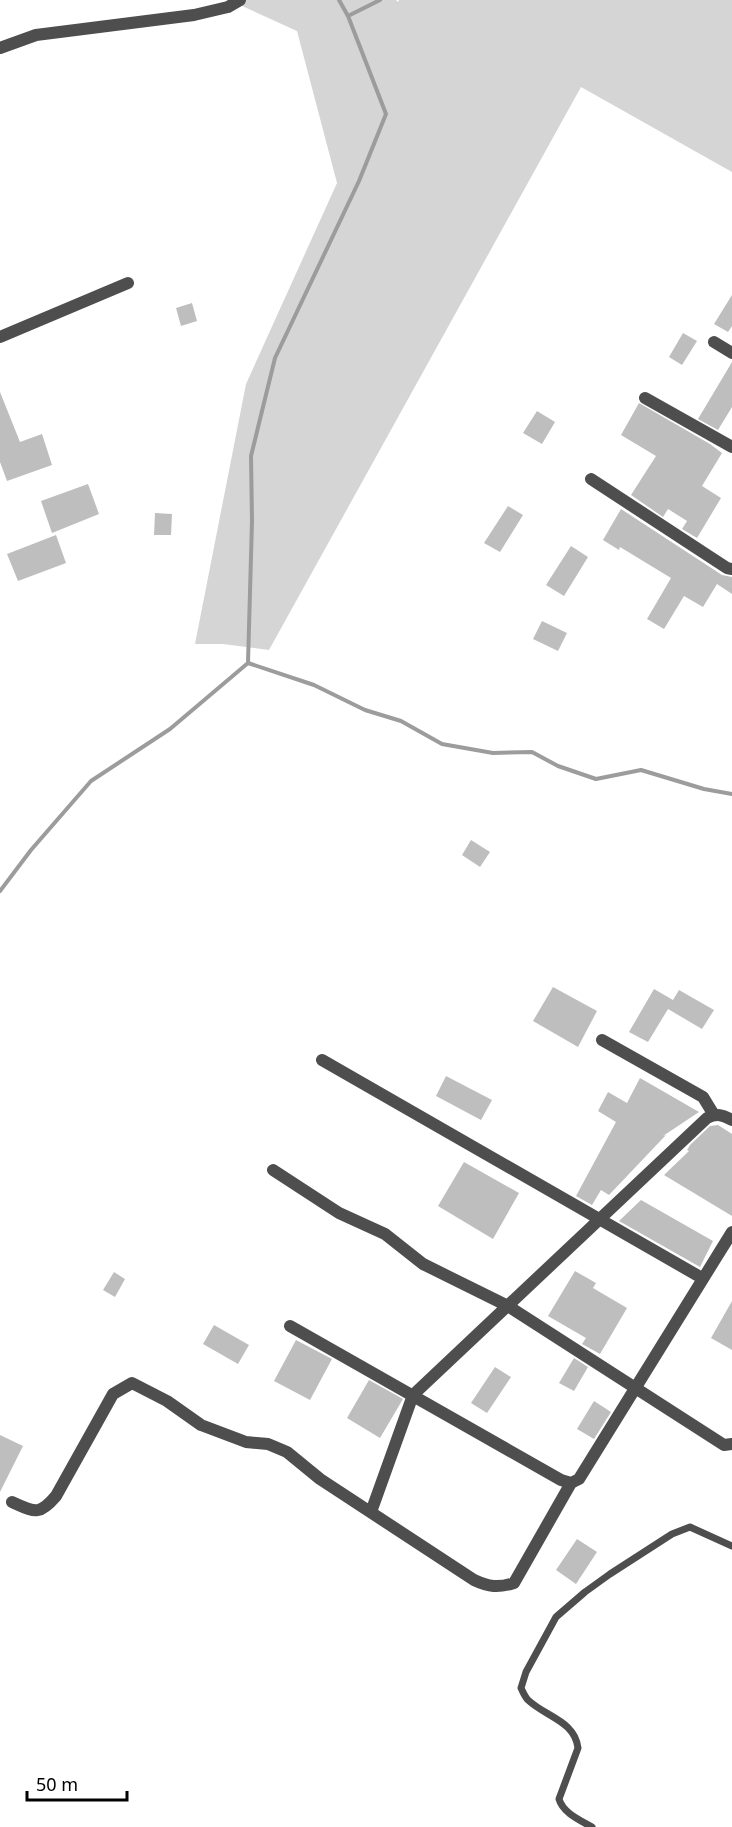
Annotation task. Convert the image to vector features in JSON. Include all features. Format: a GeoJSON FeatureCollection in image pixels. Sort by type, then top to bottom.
{"type":"FeatureCollection","features":[{"type":"Feature","properties":{"kind":"street"},"geometry":{"type":"LineString","coordinates":[[0,48],[36,35],[194,15],[228,7],[240,0]]}},
{"type":"Feature","properties":{"kind":"street"},"geometry":{"type":"LineString","coordinates":[[0,337],[128,283]]}},
{"type":"Feature","properties":{"kind":"street"},"geometry":{"type":"LineString","coordinates":[[714,342],[732,353]]}},
{"type":"Feature","properties":{"kind":"street"},"geometry":{"type":"LineString","coordinates":[[645,398],[732,447]]}},
{"type":"Feature","properties":{"kind":"street"},"geometry":{"type":"LineString","coordinates":[[591,478],[727,568],[732,569]]}},
{"type":"Feature","properties":{"kind":"street"},"geometry":{"type":"LineString","coordinates":[[602,1040],[703,1097],[714,1115]]}},
{"type":"Feature","properties":{"kind":"street"},"geometry":{"type":"LineString","coordinates":[[322,1060],[702,1278]]}},
{"type":"Feature","properties":{"kind":"street"},"geometry":{"type":"LineString","coordinates":[[371,1512],[413,1395],[708,1118],[723,1115],[732,1120]]}},
{"type":"Feature","properties":{"kind":"street"},"geometry":{"type":"LineString","coordinates":[[273,1170],[339,1213],[385,1234],[423,1264],[508,1306],[724,1445],[732,1444]]}},
{"type":"Feature","properties":{"kind":"street"},"geometry":{"type":"LineString","coordinates":[[12,1502],[33,1511],[46,1508],[56,1496],[113,1394],[132,1383],[167,1401],[201,1425],[236,1439],[268,1444],[287,1452],[320,1479],[474,1580],[487,1586],[499,1587],[514,1583],[571,1483],[579,1479],[732,1232]]}},
{"type":"Feature","properties":{"kind":"street"},"geometry":{"type":"LineString","coordinates":[[290,1326],[561,1480],[571,1483]]}},
{"type":"Feature","properties":{"kind":"lane"},"geometry":{"type":"LineString","coordinates":[[592,1827],[569,1813],[558,1799],[579,1748],[577,1739],[572,1729],[527,1700],[521,1688],[526,1672],[556,1617],[585,1592],[672,1534],[690,1527],[732,1546]]}},
{"type":"Feature","properties":{"kind":"shaded area"},"geometry":{"type":"Polygon","coordinates":[[[229,0],[396,0],[398,2],[399,0],[732,0],[732,172],[581,87],[269,650],[223,644],[195,644],[246,384],[337,183],[297,31],[229,0]]]}},
{"type":"Feature","properties":{"kind":"building"},"geometry":{"type":"Polygon","coordinates":[[[732,295],[732,326],[728,332],[714,324],[732,295]]]}},
{"type":"Feature","properties":{"kind":"building"},"geometry":{"type":"Polygon","coordinates":[[[192,303],[197,321],[181,326],[176,308],[192,303]]]}},
{"type":"Feature","properties":{"kind":"building"},"geometry":{"type":"Polygon","coordinates":[[[683,333],[697,341],[682,365],[669,357],[683,333]]]}},
{"type":"Feature","properties":{"kind":"building"},"geometry":{"type":"Polygon","coordinates":[[[732,362],[732,407],[718,430],[698,419],[732,362]]]}},
{"type":"Feature","properties":{"kind":"building"},"geometry":{"type":"Polygon","coordinates":[[[0,392],[20,442],[42,434],[52,465],[7,481],[0,462],[0,392]]]}},
{"type":"Feature","properties":{"kind":"building"},"geometry":{"type":"Polygon","coordinates":[[[639,403],[722,453],[702,486],[721,498],[697,538],[682,529],[687,521],[668,509],[663,517],[631,495],[656,456],[621,435],[639,403]]]}},
{"type":"Feature","properties":{"kind":"building"},"geometry":{"type":"Polygon","coordinates":[[[537,411],[555,422],[542,444],[523,433],[537,411]]]}},
{"type":"Feature","properties":{"kind":"building"},"geometry":{"type":"Polygon","coordinates":[[[88,484],[99,514],[52,533],[41,501],[88,484]]]}},
{"type":"Feature","properties":{"kind":"building"},"geometry":{"type":"Polygon","coordinates":[[[508,506],[523,515],[500,552],[484,543],[508,506]]]}},
{"type":"Feature","properties":{"kind":"building"},"geometry":{"type":"Polygon","coordinates":[[[621,509],[722,575],[732,577],[732,594],[717,584],[703,607],[684,596],[664,629],[647,619],[671,578],[620,547],[619,550],[603,540],[621,509]]]}},
{"type":"Feature","properties":{"kind":"building"},"geometry":{"type":"Polygon","coordinates":[[[155,513],[172,514],[171,535],[154,535],[155,513]]]}},
{"type":"Feature","properties":{"kind":"building"},"geometry":{"type":"Polygon","coordinates":[[[56,535],[66,563],[18,581],[7,554],[56,535]]]}},
{"type":"Feature","properties":{"kind":"building"},"geometry":{"type":"Polygon","coordinates":[[[571,546],[588,557],[564,596],[546,585],[571,546]]]}},
{"type":"Feature","properties":{"kind":"building"},"geometry":{"type":"Polygon","coordinates":[[[542,621],[567,633],[558,651],[533,639],[542,621]]]}},
{"type":"Feature","properties":{"kind":"building"},"geometry":{"type":"Polygon","coordinates":[[[471,840],[490,852],[480,867],[462,855],[471,840]]]}},
{"type":"Feature","properties":{"kind":"building"},"geometry":{"type":"Polygon","coordinates":[[[553,987],[597,1011],[578,1047],[533,1021],[553,987]]]}},
{"type":"Feature","properties":{"kind":"building"},"geometry":{"type":"Polygon","coordinates":[[[654,989],[673,1000],[679,990],[714,1010],[702,1029],[668,1009],[648,1042],[629,1032],[654,989]]]}},
{"type":"Feature","properties":{"kind":"building"},"geometry":{"type":"Polygon","coordinates":[[[446,1076],[492,1100],[481,1120],[436,1096],[446,1076]]]}},
{"type":"Feature","properties":{"kind":"building"},"geometry":{"type":"Polygon","coordinates":[[[640,1078],[699,1112],[663,1136],[666,1135],[609,1195],[601,1190],[592,1205],[576,1196],[616,1122],[598,1111],[608,1092],[627,1103],[640,1078]]]}},
{"type":"Feature","properties":{"kind":"building"},"geometry":{"type":"Polygon","coordinates":[[[718,1125],[732,1134],[732,1216],[664,1175],[689,1151],[687,1150],[690,1145],[710,1126],[718,1125]]]}},
{"type":"Feature","properties":{"kind":"building"},"geometry":{"type":"Polygon","coordinates":[[[464,1162],[519,1193],[493,1239],[438,1206],[464,1162]]]}},
{"type":"Feature","properties":{"kind":"building"},"geometry":{"type":"Polygon","coordinates":[[[641,1200],[713,1241],[700,1267],[619,1221],[641,1200]]]}},
{"type":"Feature","properties":{"kind":"building"},"geometry":{"type":"Polygon","coordinates":[[[575,1271],[596,1283],[593,1288],[627,1308],[600,1354],[582,1344],[586,1338],[548,1316],[575,1271]]]}},
{"type":"Feature","properties":{"kind":"building"},"geometry":{"type":"Polygon","coordinates":[[[114,1272],[125,1279],[115,1297],[103,1290],[114,1272]]]}},
{"type":"Feature","properties":{"kind":"building"},"geometry":{"type":"Polygon","coordinates":[[[732,1301],[732,1350],[711,1338],[732,1301]]]}},
{"type":"Feature","properties":{"kind":"building"},"geometry":{"type":"Polygon","coordinates":[[[214,1325],[249,1345],[238,1364],[203,1344],[214,1325]]]}},
{"type":"Feature","properties":{"kind":"building"},"geometry":{"type":"Polygon","coordinates":[[[296,1340],[332,1359],[310,1400],[274,1381],[296,1340]]]}},
{"type":"Feature","properties":{"kind":"building"},"geometry":{"type":"Polygon","coordinates":[[[574,1358],[588,1367],[574,1391],[559,1383],[574,1358]]]}},
{"type":"Feature","properties":{"kind":"building"},"geometry":{"type":"Polygon","coordinates":[[[495,1367],[511,1377],[487,1413],[471,1403],[495,1367]]]}},
{"type":"Feature","properties":{"kind":"building"},"geometry":{"type":"Polygon","coordinates":[[[369,1380],[403,1399],[380,1438],[347,1418],[369,1380]]]}},
{"type":"Feature","properties":{"kind":"building"},"geometry":{"type":"Polygon","coordinates":[[[594,1401],[611,1412],[594,1439],[577,1429],[594,1401]]]}},
{"type":"Feature","properties":{"kind":"building"},"geometry":{"type":"Polygon","coordinates":[[[0,1435],[23,1446],[0,1492],[0,1435]]]}},
{"type":"Feature","properties":{"kind":"building"},"geometry":{"type":"Polygon","coordinates":[[[577,1539],[597,1552],[576,1584],[556,1570],[577,1539]]]}},
{"type":"Feature","properties":{"kind":"waterway"},"geometry":{"type":"LineString","coordinates":[[0,891],[31,850],[91,781],[170,729],[248,663],[252,521],[251,456],[275,358],[359,181],[386,114],[348,16],[339,0]]}},
{"type":"Feature","properties":{"kind":"waterway"},"geometry":{"type":"LineString","coordinates":[[348,16],[380,0]]}},
{"type":"Feature","properties":{"kind":"waterway"},"geometry":{"type":"LineString","coordinates":[[248,663],[314,685],[365,710],[401,721],[442,744],[493,753],[532,752],[558,766],[596,779],[641,770],[704,789],[732,794]]}}]}
